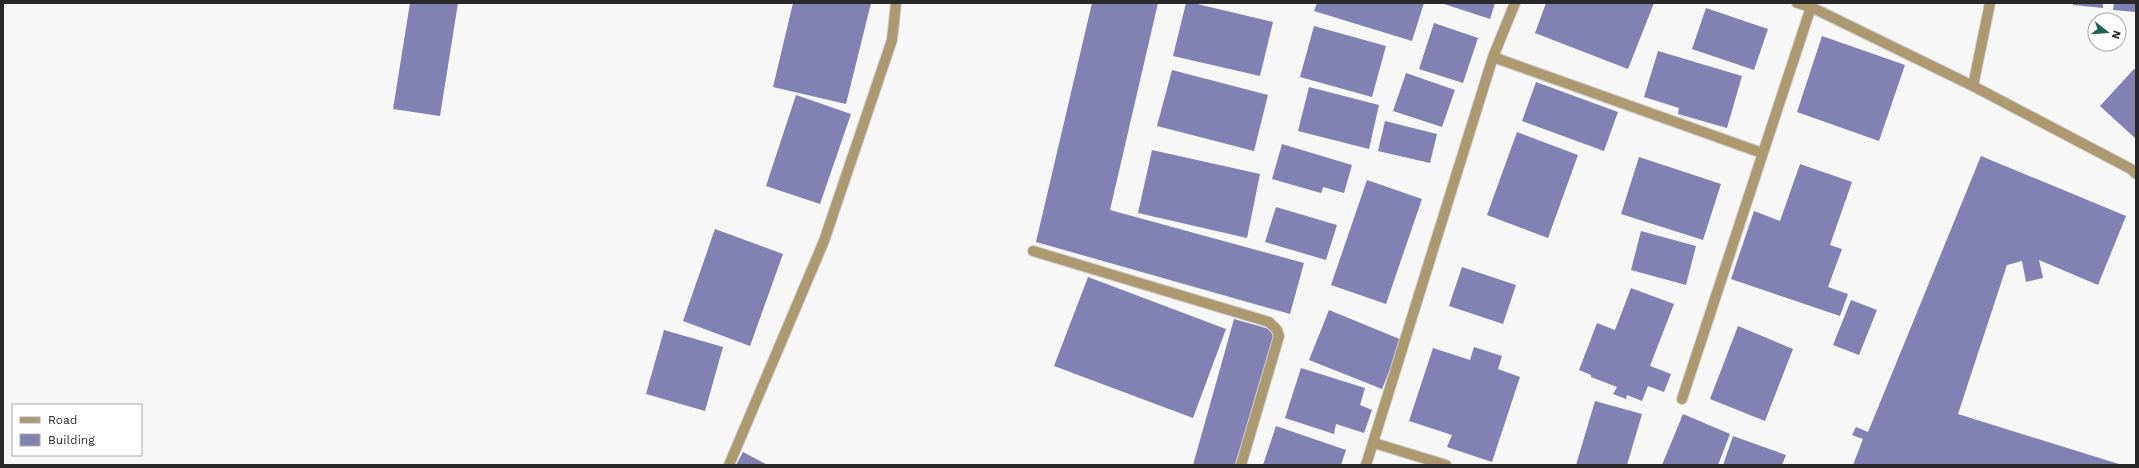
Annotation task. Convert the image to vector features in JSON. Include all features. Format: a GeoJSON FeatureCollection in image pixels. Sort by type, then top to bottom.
{"type":"FeatureCollection","features":[{"type":"Feature","properties":{"kind":"street"},"geometry":{"type":"LineString","coordinates":[[729,465],[739,446],[824,241],[892,40],[896,3]]}},
{"type":"Feature","properties":{"kind":"street"},"geometry":{"type":"LineString","coordinates":[[1366,465],[1493,57],[1515,3]]}},
{"type":"Feature","properties":{"kind":"street"},"geometry":{"type":"LineString","coordinates":[[1797,3],[1811,7],[1973,86],[2134,168]]}},
{"type":"Feature","properties":{"kind":"street"},"geometry":{"type":"LineString","coordinates":[[1973,86],[1990,3]]}},
{"type":"Feature","properties":{"kind":"street"},"geometry":{"type":"LineString","coordinates":[[1682,399],[1811,7]]}},
{"type":"Feature","properties":{"kind":"street"},"geometry":{"type":"LineString","coordinates":[[1493,57],[1762,154]]}},
{"type":"Feature","properties":{"kind":"street"},"geometry":{"type":"LineString","coordinates":[[1033,251],[1269,322],[1277,330],[1279,336],[1241,465]]}},
{"type":"Feature","properties":{"kind":"street"},"geometry":{"type":"LineString","coordinates":[[1374,442],[1446,465]]}},
{"type":"Feature","properties":{"kind":"building"},"geometry":{"type":"Polygon","coordinates":[[[410,3],[458,3],[440,116],[393,109],[410,3]]]}},
{"type":"Feature","properties":{"kind":"building"},"geometry":{"type":"Polygon","coordinates":[[[793,3],[871,3],[846,104],[773,87],[793,3]]]}},
{"type":"Feature","properties":{"kind":"building"},"geometry":{"type":"Polygon","coordinates":[[[1092,3],[1158,3],[1110,210],[1304,263],[1290,314],[1036,242],[1092,3]]]}},
{"type":"Feature","properties":{"kind":"building"},"geometry":{"type":"Polygon","coordinates":[[[1186,3],[1193,3],[1273,22],[1260,76],[1173,56],[1186,3]]]}},
{"type":"Feature","properties":{"kind":"building"},"geometry":{"type":"Polygon","coordinates":[[[1317,3],[1424,3],[1412,41],[1314,11],[1317,3]]]}},
{"type":"Feature","properties":{"kind":"building"},"geometry":{"type":"Polygon","coordinates":[[[1441,3],[1495,3],[1490,19],[1441,3]]]}},
{"type":"Feature","properties":{"kind":"building"},"geometry":{"type":"Polygon","coordinates":[[[1546,3],[1654,3],[1628,69],[1535,33],[1546,3]]]}},
{"type":"Feature","properties":{"kind":"building"},"geometry":{"type":"Polygon","coordinates":[[[2073,3],[2103,3],[2103,8],[2073,5],[2073,3]]]}},
{"type":"Feature","properties":{"kind":"building"},"geometry":{"type":"Polygon","coordinates":[[[2114,3],[2136,3],[2136,12],[2113,10],[2114,3]]]}},
{"type":"Feature","properties":{"kind":"building"},"geometry":{"type":"Polygon","coordinates":[[[1706,8],[1768,29],[1754,70],[1692,49],[1706,8]]]}},
{"type":"Feature","properties":{"kind":"building"},"geometry":{"type":"Polygon","coordinates":[[[1434,23],[1478,38],[1463,83],[1419,69],[1434,23]]]}},
{"type":"Feature","properties":{"kind":"building"},"geometry":{"type":"Polygon","coordinates":[[[1314,26],[1386,46],[1372,97],[1300,77],[1314,26]]]}},
{"type":"Feature","properties":{"kind":"building"},"geometry":{"type":"Polygon","coordinates":[[[1822,36],[1905,65],[1879,141],[1797,112],[1822,36]]]}},
{"type":"Feature","properties":{"kind":"building"},"geometry":{"type":"Polygon","coordinates":[[[1658,51],[1742,76],[1727,128],[1678,114],[1679,108],[1644,97],[1658,51]]]}},
{"type":"Feature","properties":{"kind":"building"},"geometry":{"type":"Polygon","coordinates":[[[2134,69],[2136,71],[2136,139],[2100,106],[2134,69]]]}},
{"type":"Feature","properties":{"kind":"building"},"geometry":{"type":"Polygon","coordinates":[[[1172,70],[1268,95],[1254,151],[1157,126],[1172,70]]]}},
{"type":"Feature","properties":{"kind":"building"},"geometry":{"type":"Polygon","coordinates":[[[1406,73],[1455,90],[1442,127],[1393,111],[1406,73]]]}},
{"type":"Feature","properties":{"kind":"building"},"geometry":{"type":"Polygon","coordinates":[[[1536,82],[1618,112],[1604,151],[1522,121],[1536,82]]]}},
{"type":"Feature","properties":{"kind":"building"},"geometry":{"type":"Polygon","coordinates":[[[1309,87],[1379,105],[1369,149],[1298,131],[1309,87]]]}},
{"type":"Feature","properties":{"kind":"building"},"geometry":{"type":"Polygon","coordinates":[[[796,95],[851,114],[820,204],[766,186],[796,95]]]}},
{"type":"Feature","properties":{"kind":"building"},"geometry":{"type":"Polygon","coordinates":[[[1385,121],[1437,134],[1430,163],[1378,151],[1385,121]]]}},
{"type":"Feature","properties":{"kind":"building"},"geometry":{"type":"Polygon","coordinates":[[[1517,132],[1578,155],[1548,238],[1487,215],[1517,132]]]}},
{"type":"Feature","properties":{"kind":"building"},"geometry":{"type":"Polygon","coordinates":[[[1282,144],[1352,165],[1344,193],[1323,187],[1321,193],[1272,179],[1282,144]]]}},
{"type":"Feature","properties":{"kind":"building"},"geometry":{"type":"Polygon","coordinates":[[[1152,150],[1260,174],[1247,238],[1138,213],[1152,150]]]}},
{"type":"Feature","properties":{"kind":"building"},"geometry":{"type":"Polygon","coordinates":[[[1981,156],[2126,216],[2098,285],[2039,260],[2043,278],[2026,282],[2022,261],[2007,265],[1958,414],[2122,465],[1853,465],[1863,439],[1852,435],[1856,427],[1868,432],[1981,156]]]}},
{"type":"Feature","properties":{"kind":"building"},"geometry":{"type":"Polygon","coordinates":[[[1639,157],[1721,184],[1703,240],[1621,214],[1639,157]]]}},
{"type":"Feature","properties":{"kind":"building"},"geometry":{"type":"Polygon","coordinates":[[[1800,164],[1852,182],[1830,245],[1842,249],[1828,287],[1848,294],[1840,316],[1731,279],[1754,211],[1780,221],[1800,164]]]}},
{"type":"Feature","properties":{"kind":"building"},"geometry":{"type":"Polygon","coordinates":[[[1367,180],[1422,199],[1386,304],[1331,285],[1367,180]]]}},
{"type":"Feature","properties":{"kind":"building"},"geometry":{"type":"Polygon","coordinates":[[[1276,207],[1337,225],[1326,260],[1265,242],[1276,207]]]}},
{"type":"Feature","properties":{"kind":"building"},"geometry":{"type":"Polygon","coordinates":[[[715,229],[783,254],[750,346],[683,321],[715,229]]]}},
{"type":"Feature","properties":{"kind":"building"},"geometry":{"type":"Polygon","coordinates":[[[1641,231],[1696,246],[1686,285],[1631,270],[1641,231]]]}},
{"type":"Feature","properties":{"kind":"building"},"geometry":{"type":"Polygon","coordinates":[[[1462,267],[1516,285],[1503,324],[1449,306],[1462,267]]]}},
{"type":"Feature","properties":{"kind":"building"},"geometry":{"type":"Polygon","coordinates":[[[1088,277],[1226,329],[1193,418],[1054,366],[1088,277]]]}},
{"type":"Feature","properties":{"kind":"building"},"geometry":{"type":"Polygon","coordinates":[[[1631,288],[1674,304],[1650,366],[1671,374],[1664,392],[1648,386],[1642,401],[1627,395],[1626,399],[1613,394],[1617,387],[1591,377],[1591,375],[1579,370],[1597,323],[1615,330],[1631,288]]]}},
{"type":"Feature","properties":{"kind":"building"},"geometry":{"type":"Polygon","coordinates":[[[1851,300],[1877,310],[1859,355],[1833,345],[1851,300]]]}},
{"type":"Feature","properties":{"kind":"building"},"geometry":{"type":"Polygon","coordinates":[[[1329,310],[1402,340],[1382,389],[1309,360],[1329,310]]]}},
{"type":"Feature","properties":{"kind":"building"},"geometry":{"type":"Polygon","coordinates":[[[1234,319],[1276,331],[1238,465],[1193,465],[1234,319]]]}},
{"type":"Feature","properties":{"kind":"building"},"geometry":{"type":"Polygon","coordinates":[[[1738,326],[1793,349],[1765,421],[1710,399],[1738,326]]]}},
{"type":"Feature","properties":{"kind":"building"},"geometry":{"type":"Polygon","coordinates":[[[664,330],[723,347],[705,411],[646,394],[664,330]]]}},
{"type":"Feature","properties":{"kind":"building"},"geometry":{"type":"Polygon","coordinates":[[[1474,347],[1502,356],[1498,369],[1520,377],[1492,462],[1447,447],[1452,435],[1409,421],[1433,348],[1470,360],[1474,347]]]}},
{"type":"Feature","properties":{"kind":"building"},"geometry":{"type":"Polygon","coordinates":[[[1301,368],[1365,388],[1360,405],[1372,410],[1364,433],[1336,424],[1334,434],[1285,418],[1301,368]]]}},
{"type":"Feature","properties":{"kind":"building"},"geometry":{"type":"Polygon","coordinates":[[[1595,401],[1642,414],[1627,465],[1576,465],[1595,401]]]}},
{"type":"Feature","properties":{"kind":"building"},"geometry":{"type":"Polygon","coordinates":[[[1683,414],[1730,434],[1718,465],[1662,465],[1683,414]]]}},
{"type":"Feature","properties":{"kind":"building"},"geometry":{"type":"Polygon","coordinates":[[[1276,426],[1346,450],[1341,465],[1263,465],[1276,426]]]}},
{"type":"Feature","properties":{"kind":"building"},"geometry":{"type":"Polygon","coordinates":[[[1733,436],[1786,455],[1782,465],[1723,465],[1733,436]]]}},
{"type":"Feature","properties":{"kind":"building"},"geometry":{"type":"Polygon","coordinates":[[[743,452],[768,465],[736,465],[743,452]]]}}]}
